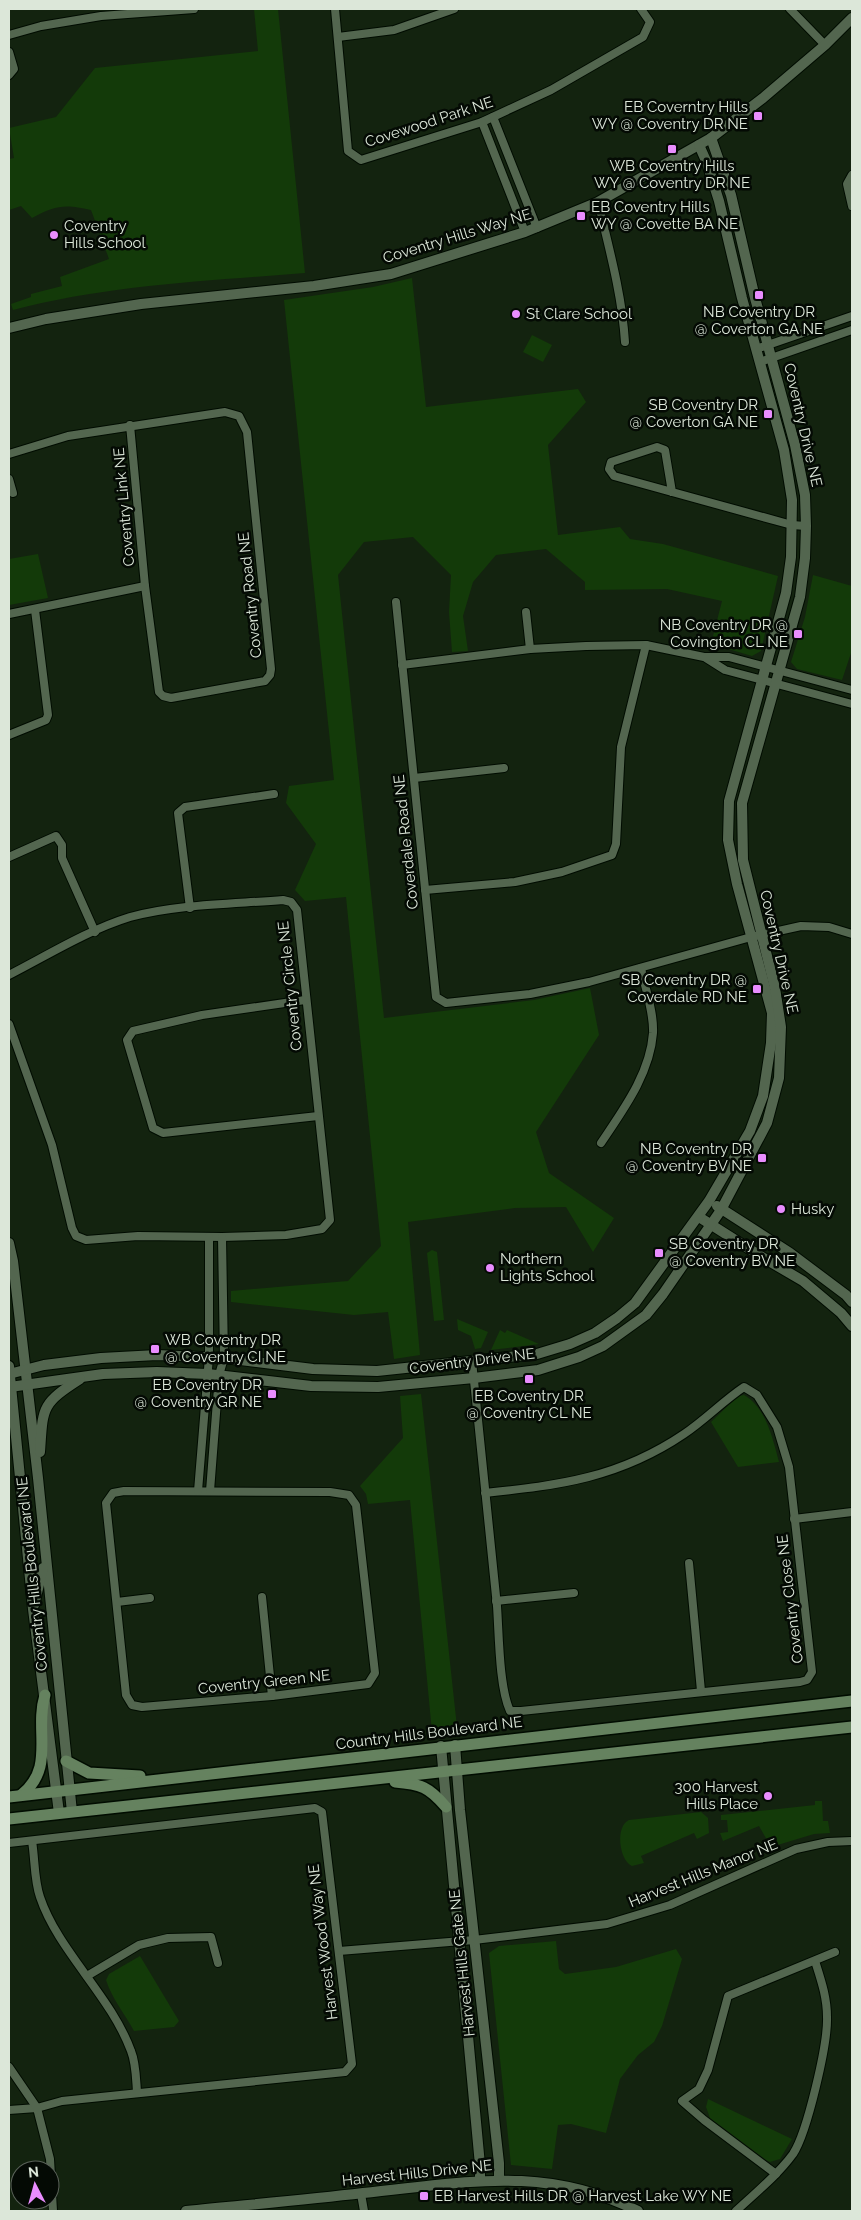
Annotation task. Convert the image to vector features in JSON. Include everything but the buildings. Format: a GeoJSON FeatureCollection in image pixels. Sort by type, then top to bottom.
{"type":"FeatureCollection","features":[{"type":"Feature","properties":{"kind":"main road"},"geometry":{"type":"LineString","coordinates":[[21,1795],[32,1786],[40,1769],[43,1753],[41,1707],[45,1695]]}},
{"type":"Feature","properties":{"kind":"main road","name":"Country Hills Boulevard NE"},"geometry":{"type":"LineString","coordinates":[[9,1797],[441,1746],[852,1701]]}},
{"type":"Feature","properties":{"kind":"main road"},"geometry":{"type":"LineString","coordinates":[[9,1819],[848,1728]]}},
{"type":"Feature","properties":{"kind":"main road"},"geometry":{"type":"LineString","coordinates":[[66,1761],[82,1771],[95,1774],[181,1777]]}},
{"type":"Feature","properties":{"kind":"main road"},"geometry":{"type":"LineString","coordinates":[[371,1780],[424,1787],[434,1793],[446,1807]]}},
{"type":"Feature","properties":{"kind":"street"},"geometry":{"type":"LineString","coordinates":[[9,35],[41,26],[101,16],[194,9]]}},
{"type":"Feature","properties":{"kind":"street","name":"Covewood Park NE"},"geometry":{"type":"LineString","coordinates":[[335,9],[348,151],[361,160],[482,122],[551,90],[643,37],[650,22],[641,9]]}},
{"type":"Feature","properties":{"kind":"street"},"geometry":{"type":"LineString","coordinates":[[338,37],[394,30],[451,9]]}},
{"type":"Feature","properties":{"kind":"street"},"geometry":{"type":"LineString","coordinates":[[790,9],[825,45]]}},
{"type":"Feature","properties":{"kind":"street","name":"Coventry Hills Way NE"},"geometry":{"type":"LineString","coordinates":[[9,328],[46,319],[141,304],[314,286],[391,274],[537,228],[598,202],[711,138],[763,98],[825,45],[852,18]]}},
{"type":"Feature","properties":{"kind":"street"},"geometry":{"type":"LineString","coordinates":[[9,52],[14,69],[9,75]]}},
{"type":"Feature","properties":{"kind":"street"},"geometry":{"type":"LineString","coordinates":[[493,117],[537,228]]}},
{"type":"Feature","properties":{"kind":"street"},"geometry":{"type":"LineString","coordinates":[[482,122],[525,232]]}},
{"type":"Feature","properties":{"kind":"street","name":"Coventry Drive NE"},"geometry":{"type":"LineString","coordinates":[[9,1374],[25,1369],[101,1358],[157,1355],[224,1358],[313,1369],[377,1371],[536,1354],[570,1344],[603,1328],[635,1303],[709,1201],[750,1131],[763,1096],[771,1043],[772,1013],[743,860],[741,838],[742,803],[800,597],[804,568],[805,495],[796,445],[754,298],[731,195],[711,138]]}},
{"type":"Feature","properties":{"kind":"street","name":"Coventry Drive NE"},"geometry":{"type":"LineString","coordinates":[[10,1387],[103,1374],[158,1372],[219,1375],[311,1386],[378,1387],[538,1370],[579,1357],[603,1346],[646,1315],[663,1294],[721,1210],[767,1123],[778,1078],[780,1027],[775,988],[756,936],[728,840],[729,801],[786,592],[790,565],[792,500],[788,467],[719,201],[707,163],[699,146]]}},
{"type":"Feature","properties":{"kind":"street"},"geometry":{"type":"LineString","coordinates":[[852,175],[847,184],[852,206]]}},
{"type":"Feature","properties":{"kind":"street"},"geometry":{"type":"LineString","coordinates":[[719,201],[731,195]]}},
{"type":"Feature","properties":{"kind":"street"},"geometry":{"type":"LineString","coordinates":[[598,202],[612,258],[623,319],[625,342]]}},
{"type":"Feature","properties":{"kind":"street"},"geometry":{"type":"LineString","coordinates":[[756,349],[852,316]]}},
{"type":"Feature","properties":{"kind":"street"},"geometry":{"type":"LineString","coordinates":[[822,326],[826,339]]}},
{"type":"Feature","properties":{"kind":"street"},"geometry":{"type":"LineString","coordinates":[[760,362],[852,330]]}},
{"type":"Feature","properties":{"kind":"street","name":"Coventry Road NE"},"geometry":{"type":"LineString","coordinates":[[9,454],[68,436],[130,425],[225,412],[239,416],[247,432],[270,675],[265,681],[215,691],[171,698],[163,696],[158,687],[145,586]]}},
{"type":"Feature","properties":{"kind":"street","name":"Coventry Link NE"},"geometry":{"type":"LineString","coordinates":[[130,425],[145,586]]}},
{"type":"Feature","properties":{"kind":"street"},"geometry":{"type":"LineString","coordinates":[[672,492],[665,450],[658,447],[611,462],[609,469],[614,476],[672,492],[792,525],[806,526]]}},
{"type":"Feature","properties":{"kind":"street"},"geometry":{"type":"LineString","coordinates":[[9,479],[13,493]]}},
{"type":"Feature","properties":{"kind":"street"},"geometry":{"type":"LineString","coordinates":[[790,565],[804,568]]}},
{"type":"Feature","properties":{"kind":"street"},"geometry":{"type":"LineString","coordinates":[[9,614],[145,586]]}},
{"type":"Feature","properties":{"kind":"street","name":"Coverdale Road NE"},"geometry":{"type":"LineString","coordinates":[[396,602],[436,997],[446,1003],[530,994],[641,968],[756,936],[801,926],[829,927],[852,934]]}},
{"type":"Feature","properties":{"kind":"street"},"geometry":{"type":"LineString","coordinates":[[9,735],[46,720],[48,715],[35,610]]}},
{"type":"Feature","properties":{"kind":"street"},"geometry":{"type":"LineString","coordinates":[[526,612],[530,649]]}},
{"type":"Feature","properties":{"kind":"street"},"geometry":{"type":"LineString","coordinates":[[402,665],[530,649],[646,645],[704,657],[729,657],[852,690]]}},
{"type":"Feature","properties":{"kind":"street"},"geometry":{"type":"LineString","coordinates":[[425,890],[515,882],[562,872],[612,855],[616,844],[621,747],[646,645]]}},
{"type":"Feature","properties":{"kind":"street"},"geometry":{"type":"LineString","coordinates":[[704,657],[725,670],[852,704]]}},
{"type":"Feature","properties":{"kind":"street"},"geometry":{"type":"LineString","coordinates":[[414,778],[504,768]]}},
{"type":"Feature","properties":{"kind":"street"},"geometry":{"type":"LineString","coordinates":[[190,908],[178,813],[185,807],[274,794]]}},
{"type":"Feature","properties":{"kind":"street"},"geometry":{"type":"LineString","coordinates":[[9,857],[56,836],[62,845],[62,858],[94,932]]}},
{"type":"Feature","properties":{"kind":"street","name":"Coventry Circle NE"},"geometry":{"type":"LineString","coordinates":[[9,975],[94,932],[130,918],[190,908],[283,900],[291,902],[297,910],[305,1000],[330,1220],[322,1229],[286,1235],[222,1237],[138,1236],[86,1240],[76,1236],[72,1228],[52,1145],[9,1024]]}},
{"type":"Feature","properties":{"kind":"street"},"geometry":{"type":"LineString","coordinates":[[601,1143],[633,1094],[649,1054],[653,1032],[641,968]]}},
{"type":"Feature","properties":{"kind":"street"},"geometry":{"type":"LineString","coordinates":[[305,1000],[202,1015],[133,1030],[127,1040],[153,1128],[163,1133],[318,1116]]}},
{"type":"Feature","properties":{"kind":"street"},"geometry":{"type":"LineString","coordinates":[[750,1131],[760,1137]]}},
{"type":"Feature","properties":{"kind":"street"},"geometry":{"type":"LineString","coordinates":[[709,1201],[790,1253],[846,1295],[852,1302]]}},
{"type":"Feature","properties":{"kind":"street"},"geometry":{"type":"LineString","coordinates":[[698,1217],[803,1280],[841,1313],[852,1326]]}},
{"type":"Feature","properties":{"kind":"street"},"geometry":{"type":"LineString","coordinates":[[198,1491],[209,1357],[209,1237]]}},
{"type":"Feature","properties":{"kind":"street"},"geometry":{"type":"LineString","coordinates":[[210,1491],[219,1375],[224,1358],[222,1237]]}},
{"type":"Feature","properties":{"kind":"street","name":"Coventry Hills Boulevard NE"},"geometry":{"type":"LineString","coordinates":[[9,1243],[13,1261],[38,1478],[72,1812]]}},
{"type":"Feature","properties":{"kind":"street"},"geometry":{"type":"LineString","coordinates":[[782,1269],[790,1253]]}},
{"type":"Feature","properties":{"kind":"street","name":"Coventry Close NE"},"geometry":{"type":"LineString","coordinates":[[472,1361],[505,1699],[510,1711],[800,1682],[810,1677],[812,1672],[789,1467],[777,1427],[756,1395],[744,1387],[684,1434],[650,1455],[630,1464],[553,1486],[485,1493]]}},
{"type":"Feature","properties":{"kind":"street","name":"Coventry Hills Boulevard NE"},"geometry":{"type":"LineString","coordinates":[[9,1366],[33,1609],[59,1814]]}},
{"type":"Feature","properties":{"kind":"street"},"geometry":{"type":"LineString","coordinates":[[38,1478],[44,1411],[56,1394],[84,1377]]}},
{"type":"Feature","properties":{"kind":"street","name":"Coventry Green NE"},"geometry":{"type":"LineString","coordinates":[[124,1491],[198,1491],[330,1492],[349,1495],[356,1504],[375,1673],[368,1684],[272,1696],[142,1707],[132,1705],[126,1695],[106,1503],[113,1494],[124,1491]]}},
{"type":"Feature","properties":{"kind":"street"},"geometry":{"type":"LineString","coordinates":[[794,1519],[852,1512]]}},
{"type":"Feature","properties":{"kind":"street"},"geometry":{"type":"LineString","coordinates":[[33,1609],[39,1592],[46,1556]]}},
{"type":"Feature","properties":{"kind":"street"},"geometry":{"type":"LineString","coordinates":[[689,1563],[701,1691]]}},
{"type":"Feature","properties":{"kind":"street"},"geometry":{"type":"LineString","coordinates":[[496,1601],[574,1593]]}},
{"type":"Feature","properties":{"kind":"street"},"geometry":{"type":"LineString","coordinates":[[262,1597],[272,1696]]}},
{"type":"Feature","properties":{"kind":"street"},"geometry":{"type":"LineString","coordinates":[[117,1602],[150,1598]]}},
{"type":"Feature","properties":{"kind":"street","name":"Harvest Hills Gate NE"},"geometry":{"type":"LineString","coordinates":[[455,1745],[474,1940],[499,2163],[498,2179]]}},
{"type":"Feature","properties":{"kind":"street","name":"Harvest Hills Gate NE"},"geometry":{"type":"LineString","coordinates":[[441,1746],[480,2180]]}},
{"type":"Feature","properties":{"kind":"street","name":"Harvest Wood Way NE"},"geometry":{"type":"LineString","coordinates":[[9,1843],[315,1808],[322,1812],[352,2064],[345,2072],[137,2092],[62,2101],[37,2108],[9,2110]]}},
{"type":"Feature","properties":{"kind":"street"},"geometry":{"type":"LineString","coordinates":[[32,1841],[40,1897],[55,1928],[116,2018],[132,2053],[137,2092]]}},
{"type":"Feature","properties":{"kind":"street","name":"Harvest Hills Manor NE"},"geometry":{"type":"LineString","coordinates":[[339,1951],[474,1940],[607,1924],[670,1905],[796,1849],[828,1842],[852,1842]]}},
{"type":"Feature","properties":{"kind":"street"},"geometry":{"type":"LineString","coordinates":[[87,1976],[139,1945],[168,1938],[211,1937],[218,1964]]}},
{"type":"Feature","properties":{"kind":"street"},"geometry":{"type":"LineString","coordinates":[[776,2174],[704,2120],[682,2101],[699,2089],[708,2070],[728,1996],[815,1962],[835,1952]]}},
{"type":"Feature","properties":{"kind":"street"},"geometry":{"type":"LineString","coordinates":[[736,2211],[776,2174],[794,2153],[802,2133],[826,2042],[828,2018],[824,1988],[815,1962]]}},
{"type":"Feature","properties":{"kind":"street"},"geometry":{"type":"LineString","coordinates":[[9,2067],[37,2108],[50,2159],[53,2211]]}},
{"type":"Feature","properties":{"kind":"street","name":"Harvest Hills Drive NE"},"geometry":{"type":"LineString","coordinates":[[192,2211],[498,2179],[557,2184],[597,2194],[623,2208],[638,2211]]}},
{"type":"Feature","properties":{"kind":"street"},"geometry":{"type":"LineString","coordinates":[[361,2194],[364,2211]]}},
{"type":"Feature","properties":{"kind":"green space"},"geometry":{"type":"Polygon","coordinates":[[[254,9],[278,9],[305,273],[122,289],[13,310],[11,304],[31,297],[31,294],[62,286],[60,277],[109,259],[91,210],[67,206],[48,210],[32,218],[21,206],[9,210],[9,159],[14,158],[9,128],[56,117],[95,68],[258,51],[254,9]]]}},
{"type":"Feature","properties":{"kind":"green space"},"geometry":{"type":"Polygon","coordinates":[[[412,278],[426,407],[578,389],[586,402],[548,445],[558,535],[620,527],[630,539],[663,544],[778,576],[761,651],[752,656],[711,644],[722,601],[667,589],[585,590],[585,582],[546,549],[496,555],[473,582],[463,616],[468,651],[452,652],[449,612],[451,575],[413,537],[364,542],[338,575],[384,1018],[534,1000],[590,988],[599,1035],[536,1132],[549,1173],[614,1218],[593,1252],[566,1207],[515,1208],[408,1222],[420,1355],[394,1359],[388,1312],[354,1315],[231,1302],[231,1291],[348,1281],[381,1246],[346,897],[305,901],[295,890],[316,844],[286,803],[289,786],[334,780],[284,300],[373,287],[412,278]]]}},
{"type":"Feature","properties":{"kind":"green space"},"geometry":{"type":"Polygon","coordinates":[[[532,335],[552,345],[543,362],[523,352],[532,335]]]}},
{"type":"Feature","properties":{"kind":"green space"},"geometry":{"type":"Polygon","coordinates":[[[38,554],[48,598],[9,605],[9,559],[38,554]]]}},
{"type":"Feature","properties":{"kind":"green space"},"geometry":{"type":"Polygon","coordinates":[[[813,575],[852,586],[852,650],[842,680],[797,669],[791,662],[805,617],[813,575]]]}},
{"type":"Feature","properties":{"kind":"green space"},"geometry":{"type":"Polygon","coordinates":[[[432,1250],[437,1252],[444,1320],[434,1321],[427,1253],[432,1250]]]}},
{"type":"Feature","properties":{"kind":"green space"},"geometry":{"type":"Polygon","coordinates":[[[457,1319],[488,1332],[481,1348],[475,1349],[471,1336],[458,1330],[457,1319]]]}},
{"type":"Feature","properties":{"kind":"green space"},"geometry":{"type":"Polygon","coordinates":[[[500,1330],[505,1333],[507,1330],[539,1344],[491,1350],[500,1330]]]}},
{"type":"Feature","properties":{"kind":"green space"},"geometry":{"type":"Polygon","coordinates":[[[421,1394],[457,1727],[432,1732],[410,1500],[368,1504],[366,1494],[360,1486],[403,1438],[400,1396],[421,1394]]]}},
{"type":"Feature","properties":{"kind":"green space"},"geometry":{"type":"Polygon","coordinates":[[[744,1395],[752,1400],[763,1416],[771,1434],[779,1462],[738,1467],[711,1422],[738,1396],[744,1395]]]}},
{"type":"Feature","properties":{"kind":"green space"},"geometry":{"type":"Polygon","coordinates":[[[815,1801],[822,1801],[823,1821],[828,1821],[830,1833],[814,1834],[771,1847],[759,1826],[723,1841],[720,1833],[728,1832],[727,1820],[721,1820],[721,1815],[815,1805],[815,1801]]]}},
{"type":"Feature","properties":{"kind":"green space"},"geometry":{"type":"Polygon","coordinates":[[[701,1812],[708,1818],[709,1833],[697,1839],[694,1833],[641,1856],[644,1863],[632,1866],[624,1857],[620,1836],[625,1823],[629,1820],[701,1812]]]}},
{"type":"Feature","properties":{"kind":"green space"},"geometry":{"type":"Polygon","coordinates":[[[556,1941],[559,1969],[565,1974],[616,1967],[676,1949],[682,1959],[662,2026],[654,2042],[638,2055],[620,2079],[606,2133],[571,2124],[558,2125],[552,2169],[511,2165],[489,1953],[499,1946],[556,1941]]]}},
{"type":"Feature","properties":{"kind":"green space"},"geometry":{"type":"Polygon","coordinates":[[[140,1956],[179,2021],[174,2027],[134,2031],[112,1994],[106,1980],[109,1974],[140,1956]]]}},
{"type":"Feature","properties":{"kind":"green space"},"geometry":{"type":"Polygon","coordinates":[[[708,2099],[792,2139],[780,2159],[770,2162],[766,2160],[710,2118],[706,2107],[708,2099]]]}},
{"type":"Feature","properties":{"kind":"place","name":"EB Coverntry Hills WY @ Coventry DR NE"},"geometry":{"type":"Point","coordinates":[758,116]}},
{"type":"Feature","properties":{"kind":"place","name":"WB Coventry Hills WY @ Coventry DR NE"},"geometry":{"type":"Point","coordinates":[672,149]}},
{"type":"Feature","properties":{"kind":"place","name":"EB Coventry Hills WY @ Covette BA NE"},"geometry":{"type":"Point","coordinates":[581,216]}},
{"type":"Feature","properties":{"kind":"place","name":"Coventry Hills School"},"geometry":{"type":"Point","coordinates":[54,235]}},
{"type":"Feature","properties":{"kind":"place","name":"NB Coventry DR @ Coverton GA NE"},"geometry":{"type":"Point","coordinates":[759,295]}},
{"type":"Feature","properties":{"kind":"place","name":"St Clare School"},"geometry":{"type":"Point","coordinates":[516,314]}},
{"type":"Feature","properties":{"kind":"place","name":"SB Coventry DR @ Coverton GA NE"},"geometry":{"type":"Point","coordinates":[768,414]}},
{"type":"Feature","properties":{"kind":"place","name":"NB Coventry DR @ Covington CL NE"},"geometry":{"type":"Point","coordinates":[798,634]}},
{"type":"Feature","properties":{"kind":"place","name":"SB Coventry DR @ Coverdale RD NE"},"geometry":{"type":"Point","coordinates":[757,989]}},
{"type":"Feature","properties":{"kind":"place","name":"NB Coventry DR @ Coventry BV NE"},"geometry":{"type":"Point","coordinates":[762,1158]}},
{"type":"Feature","properties":{"kind":"place","name":"Husky"},"geometry":{"type":"Point","coordinates":[781,1209]}},
{"type":"Feature","properties":{"kind":"place","name":"SB Coventry DR @ Coventry BV NE"},"geometry":{"type":"Point","coordinates":[659,1253]}},
{"type":"Feature","properties":{"kind":"place","name":"Northern Lights School"},"geometry":{"type":"Point","coordinates":[490,1268]}},
{"type":"Feature","properties":{"kind":"place","name":"WB Coventry DR @ Coventry CI NE"},"geometry":{"type":"Point","coordinates":[155,1349]}},
{"type":"Feature","properties":{"kind":"place","name":"EB Coventry DR @ Coventry CL NE"},"geometry":{"type":"Point","coordinates":[529,1379]}},
{"type":"Feature","properties":{"kind":"place","name":"EB Coventry DR @ Coventry GR NE"},"geometry":{"type":"Point","coordinates":[272,1394]}},
{"type":"Feature","properties":{"kind":"place","name":"300 Harvest Hills Place"},"geometry":{"type":"Point","coordinates":[768,1796]}},
{"type":"Feature","properties":{"kind":"place","name":"EB Harvest Hills DR @ Harvest Lake WY NE"},"geometry":{"type":"Point","coordinates":[424,2196]}}]}
